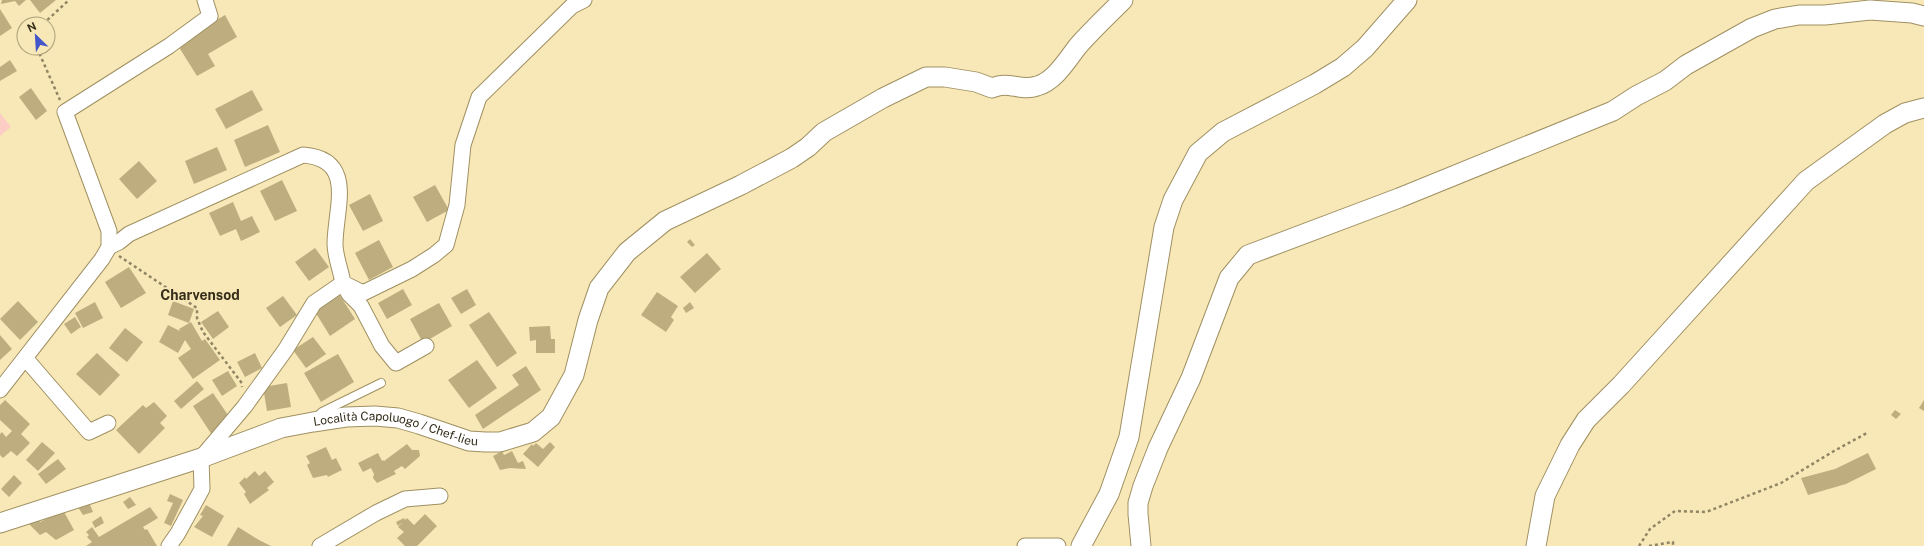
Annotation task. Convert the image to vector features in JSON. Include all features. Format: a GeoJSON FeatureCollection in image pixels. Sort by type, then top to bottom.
{"type":"FeatureCollection","features":[{"type":"Feature","properties":{"kind":"street"},"geometry":{"type":"LineString","coordinates":[[0,390],[26,359],[102,259],[109,246],[109,231],[65,112],[169,46],[210,16],[205,0]]}},
{"type":"Feature","properties":{"kind":"street"},"geometry":{"type":"LineString","coordinates":[[343,283],[363,293],[412,269],[434,255],[446,244],[457,205],[463,145],[479,97],[572,6],[584,0]]}},
{"type":"Feature","properties":{"kind":"street","name":"Località Capoluogo / Chef-lieu"},"geometry":{"type":"LineString","coordinates":[[0,523],[103,484],[201,458],[281,428],[311,422],[375,416],[398,418],[469,441],[485,442],[500,442],[533,432],[551,417],[574,375],[588,320],[599,288],[627,252],[665,221],[741,185],[792,158],[808,147],[824,132],[883,98],[926,77],[945,77],[976,82],[992,88],[1001,84],[1026,88],[1038,86],[1052,77],[1123,0]]}},
{"type":"Feature","properties":{"kind":"street"},"geometry":{"type":"LineString","coordinates":[[1081,546],[1109,494],[1129,437],[1164,227],[1173,200],[1198,153],[1223,132],[1343,67],[1364,48],[1407,0]]}},
{"type":"Feature","properties":{"kind":"street"},"geometry":{"type":"LineString","coordinates":[[1141,546],[1138,503],[1143,486],[1158,448],[1191,378],[1229,278],[1248,255],[1399,198],[1612,111],[1636,96],[1665,81],[1686,65],[1752,28],[1776,19],[1799,15],[1825,15],[1846,11],[1870,10],[1912,13],[1924,16]]}},
{"type":"Feature","properties":{"kind":"street"},"geometry":{"type":"LineString","coordinates":[[1536,546],[1545,496],[1570,445],[1586,420],[1621,385],[1716,278],[1806,181],[1885,124],[1904,113],[1924,108]]}},
{"type":"Feature","properties":{"kind":"street"},"geometry":{"type":"LineString","coordinates":[[109,246],[119,242],[128,234],[303,155],[315,156],[327,162],[337,174],[340,186],[335,246],[343,283],[349,294],[360,306],[382,346],[396,363],[426,346]]}},
{"type":"Feature","properties":{"kind":"street"},"geometry":{"type":"LineString","coordinates":[[169,546],[178,533],[202,489],[201,458],[245,406],[286,349],[314,303],[343,283]]}},
{"type":"Feature","properties":{"kind":"street"},"geometry":{"type":"LineString","coordinates":[[26,359],[89,432],[108,423]]}},
{"type":"Feature","properties":{"kind":"street"},"geometry":{"type":"LineString","coordinates":[[320,546],[376,513],[405,499],[440,496]]}},
{"type":"Feature","properties":{"kind":"street"},"geometry":{"type":"LineString","coordinates":[[1025,546],[1058,546]]}},
{"type":"Feature","properties":{"kind":"lane"},"geometry":{"type":"LineString","coordinates":[[311,422],[322,412],[381,383]]}},
{"type":"Feature","properties":{"kind":"path"},"geometry":{"type":"LineString","coordinates":[[52,16],[69,0]]}},
{"type":"Feature","properties":{"kind":"path"},"geometry":{"type":"LineString","coordinates":[[40,56],[65,112]]}},
{"type":"Feature","properties":{"kind":"path"},"geometry":{"type":"LineString","coordinates":[[109,246],[119,256],[197,308],[197,318],[203,332],[241,382],[245,406]]}},
{"type":"Feature","properties":{"kind":"path"},"geometry":{"type":"LineString","coordinates":[[1639,546],[1650,529],[1676,511],[1706,512],[1781,483],[1867,433]]}},
{"type":"Feature","properties":{"kind":"path"},"geometry":{"type":"LineString","coordinates":[[1649,546],[1673,542],[1673,546]]}},
{"type":"Feature","properties":{"kind":"shaded area"},"geometry":{"type":"Polygon","coordinates":[[[0,113],[11,127],[0,136],[0,113]]]}},
{"type":"Feature","properties":{"kind":"building"},"geometry":{"type":"Polygon","coordinates":[[[2,0],[26,0],[19,6],[15,1],[1,4],[2,0]]]}},
{"type":"Feature","properties":{"kind":"building"},"geometry":{"type":"Polygon","coordinates":[[[30,0],[56,0],[40,13],[30,0]]]}},
{"type":"Feature","properties":{"kind":"building"},"geometry":{"type":"Polygon","coordinates":[[[0,9],[12,28],[0,36],[0,9]]]}},
{"type":"Feature","properties":{"kind":"building"},"geometry":{"type":"Polygon","coordinates":[[[225,15],[237,37],[208,54],[215,66],[197,76],[177,44],[225,15]]]}},
{"type":"Feature","properties":{"kind":"building"},"geometry":{"type":"Polygon","coordinates":[[[10,60],[17,71],[0,81],[0,67],[10,60]]]}},
{"type":"Feature","properties":{"kind":"building"},"geometry":{"type":"Polygon","coordinates":[[[31,88],[47,111],[36,120],[19,97],[31,88]]]}},
{"type":"Feature","properties":{"kind":"building"},"geometry":{"type":"Polygon","coordinates":[[[252,90],[263,110],[226,129],[215,109],[252,90]]]}},
{"type":"Feature","properties":{"kind":"building"},"geometry":{"type":"Polygon","coordinates":[[[268,125],[280,152],[245,167],[234,140],[268,125]]]}},
{"type":"Feature","properties":{"kind":"building"},"geometry":{"type":"Polygon","coordinates":[[[217,147],[227,170],[194,184],[185,161],[217,147]]]}},
{"type":"Feature","properties":{"kind":"building"},"geometry":{"type":"Polygon","coordinates":[[[139,161],[157,181],[137,199],[119,179],[139,161]]]}},
{"type":"Feature","properties":{"kind":"building"},"geometry":{"type":"Polygon","coordinates":[[[282,180],[297,211],[275,221],[260,191],[282,180]]]}},
{"type":"Feature","properties":{"kind":"building"},"geometry":{"type":"Polygon","coordinates":[[[435,185],[449,210],[427,222],[413,197],[435,185]]]}},
{"type":"Feature","properties":{"kind":"building"},"geometry":{"type":"Polygon","coordinates":[[[370,194],[383,221],[363,231],[349,205],[370,194]]]}},
{"type":"Feature","properties":{"kind":"building"},"geometry":{"type":"Polygon","coordinates":[[[233,202],[241,221],[252,216],[260,232],[241,241],[236,229],[220,236],[209,213],[233,202]]]}},
{"type":"Feature","properties":{"kind":"building"},"geometry":{"type":"Polygon","coordinates":[[[690,239],[695,245],[692,247],[687,242],[690,239]]]}},
{"type":"Feature","properties":{"kind":"building"},"geometry":{"type":"Polygon","coordinates":[[[379,240],[393,267],[369,280],[355,253],[379,240]]]}},
{"type":"Feature","properties":{"kind":"building"},"geometry":{"type":"Polygon","coordinates":[[[315,248],[329,267],[309,281],[295,262],[315,248]]]}},
{"type":"Feature","properties":{"kind":"building"},"geometry":{"type":"Polygon","coordinates":[[[707,253],[721,269],[695,293],[680,277],[707,253]]]}},
{"type":"Feature","properties":{"kind":"building"},"geometry":{"type":"Polygon","coordinates":[[[129,267],[146,293],[121,308],[105,282],[129,267]]]}},
{"type":"Feature","properties":{"kind":"building"},"geometry":{"type":"Polygon","coordinates":[[[403,289],[412,305],[387,319],[378,303],[403,289]]]}},
{"type":"Feature","properties":{"kind":"building"},"geometry":{"type":"Polygon","coordinates":[[[467,289],[476,305],[461,314],[451,298],[467,289]]]}},
{"type":"Feature","properties":{"kind":"building"},"geometry":{"type":"Polygon","coordinates":[[[657,292],[678,306],[671,317],[674,320],[666,332],[641,315],[657,292]]]}},
{"type":"Feature","properties":{"kind":"building"},"geometry":{"type":"Polygon","coordinates":[[[339,294],[355,319],[330,336],[314,310],[339,294]]]}},
{"type":"Feature","properties":{"kind":"building"},"geometry":{"type":"Polygon","coordinates":[[[283,296],[297,315],[280,327],[266,308],[283,296]]]}},
{"type":"Feature","properties":{"kind":"building"},"geometry":{"type":"Polygon","coordinates":[[[18,301],[38,322],[20,340],[0,319],[18,301]]]}},
{"type":"Feature","properties":{"kind":"building"},"geometry":{"type":"Polygon","coordinates":[[[173,301],[194,309],[189,323],[168,315],[173,301]]]}},
{"type":"Feature","properties":{"kind":"building"},"geometry":{"type":"Polygon","coordinates":[[[95,302],[103,318],[83,328],[75,313],[95,302]]]}},
{"type":"Feature","properties":{"kind":"building"},"geometry":{"type":"Polygon","coordinates":[[[690,302],[694,308],[686,313],[683,308],[690,302]]]}},
{"type":"Feature","properties":{"kind":"building"},"geometry":{"type":"Polygon","coordinates":[[[439,303],[452,326],[423,343],[410,319],[439,303]]]}},
{"type":"Feature","properties":{"kind":"building"},"geometry":{"type":"Polygon","coordinates":[[[218,311],[229,327],[213,339],[201,322],[218,311]]]}},
{"type":"Feature","properties":{"kind":"building"},"geometry":{"type":"Polygon","coordinates":[[[489,312],[517,353],[497,367],[469,325],[489,312]]]}},
{"type":"Feature","properties":{"kind":"building"},"geometry":{"type":"Polygon","coordinates":[[[75,317],[81,327],[71,334],[64,324],[75,317]]]}},
{"type":"Feature","properties":{"kind":"building"},"geometry":{"type":"Polygon","coordinates":[[[191,322],[202,341],[205,339],[220,360],[193,379],[178,358],[191,349],[185,340],[178,353],[159,342],[168,325],[180,331],[179,329],[191,322]]]}},
{"type":"Feature","properties":{"kind":"building"},"geometry":{"type":"Polygon","coordinates":[[[550,326],[551,339],[555,339],[555,353],[536,353],[536,340],[530,341],[529,327],[550,326]]]}},
{"type":"Feature","properties":{"kind":"building"},"geometry":{"type":"Polygon","coordinates":[[[125,328],[143,342],[127,362],[109,348],[125,328]]]}},
{"type":"Feature","properties":{"kind":"building"},"geometry":{"type":"Polygon","coordinates":[[[0,335],[12,349],[0,360],[0,335]]]}},
{"type":"Feature","properties":{"kind":"building"},"geometry":{"type":"Polygon","coordinates":[[[313,337],[326,354],[306,368],[293,350],[313,337]]]}},
{"type":"Feature","properties":{"kind":"building"},"geometry":{"type":"Polygon","coordinates":[[[97,353],[120,375],[100,396],[76,374],[97,353]]]}},
{"type":"Feature","properties":{"kind":"building"},"geometry":{"type":"Polygon","coordinates":[[[255,353],[262,368],[245,377],[237,362],[255,353]]]}},
{"type":"Feature","properties":{"kind":"building"},"geometry":{"type":"Polygon","coordinates":[[[338,354],[354,382],[321,402],[304,373],[338,354]]]}},
{"type":"Feature","properties":{"kind":"building"},"geometry":{"type":"Polygon","coordinates":[[[477,360],[497,388],[469,408],[448,380],[477,360]]]}},
{"type":"Feature","properties":{"kind":"building"},"geometry":{"type":"Polygon","coordinates":[[[526,366],[541,390],[483,429],[475,415],[519,385],[512,375],[526,366]]]}},
{"type":"Feature","properties":{"kind":"building"},"geometry":{"type":"Polygon","coordinates":[[[228,371],[237,386],[222,396],[212,380],[228,371]]]}},
{"type":"Feature","properties":{"kind":"building"},"geometry":{"type":"Polygon","coordinates":[[[197,381],[204,389],[181,409],[174,401],[197,381]]]}},
{"type":"Feature","properties":{"kind":"building"},"geometry":{"type":"Polygon","coordinates":[[[287,383],[291,407],[267,411],[263,387],[287,383]]]}},
{"type":"Feature","properties":{"kind":"building"},"geometry":{"type":"Polygon","coordinates":[[[213,393],[232,421],[212,435],[193,406],[213,393]]]}},
{"type":"Feature","properties":{"kind":"building"},"geometry":{"type":"Polygon","coordinates":[[[5,400],[30,424],[21,434],[30,443],[17,456],[11,451],[3,458],[0,455],[0,434],[2,432],[6,437],[12,431],[0,420],[0,405],[5,400]]]}},
{"type":"Feature","properties":{"kind":"building"},"geometry":{"type":"Polygon","coordinates":[[[1924,400],[1924,411],[1919,408],[1924,400]]]}},
{"type":"Feature","properties":{"kind":"building"},"geometry":{"type":"Polygon","coordinates":[[[154,402],[167,416],[160,423],[165,428],[139,454],[116,430],[143,405],[146,408],[154,402]]]}},
{"type":"Feature","properties":{"kind":"building"},"geometry":{"type":"Polygon","coordinates":[[[1895,410],[1901,414],[1896,419],[1891,415],[1895,410]]]}},
{"type":"Feature","properties":{"kind":"building"},"geometry":{"type":"Polygon","coordinates":[[[42,442],[55,453],[38,471],[26,460],[42,442]]]}},
{"type":"Feature","properties":{"kind":"building"},"geometry":{"type":"Polygon","coordinates":[[[550,442],[555,447],[538,467],[523,454],[532,444],[533,446],[536,443],[543,449],[550,442]]]}},
{"type":"Feature","properties":{"kind":"building"},"geometry":{"type":"Polygon","coordinates":[[[407,444],[412,450],[419,450],[420,456],[405,469],[402,466],[394,471],[396,474],[377,483],[373,478],[374,474],[371,468],[363,472],[358,463],[378,453],[382,461],[384,461],[407,444]]]}},
{"type":"Feature","properties":{"kind":"building"},"geometry":{"type":"Polygon","coordinates":[[[326,447],[332,460],[336,458],[342,470],[328,477],[327,475],[313,478],[307,465],[310,463],[306,456],[326,447]]]}},
{"type":"Feature","properties":{"kind":"building"},"geometry":{"type":"Polygon","coordinates":[[[502,451],[504,455],[512,451],[518,463],[523,461],[526,469],[510,468],[500,470],[493,456],[502,451]]]}},
{"type":"Feature","properties":{"kind":"building"},"geometry":{"type":"Polygon","coordinates":[[[1868,453],[1876,469],[1846,484],[1808,495],[1801,478],[1835,469],[1868,453]]]}},
{"type":"Feature","properties":{"kind":"building"},"geometry":{"type":"Polygon","coordinates":[[[58,459],[66,469],[46,484],[38,474],[58,459]]]}},
{"type":"Feature","properties":{"kind":"building"},"geometry":{"type":"Polygon","coordinates":[[[255,471],[259,476],[265,471],[274,482],[267,488],[269,490],[250,504],[244,494],[246,492],[239,483],[255,471]]]}},
{"type":"Feature","properties":{"kind":"building"},"geometry":{"type":"Polygon","coordinates":[[[14,475],[22,483],[9,497],[1,489],[14,475]]]}},
{"type":"Feature","properties":{"kind":"building"},"geometry":{"type":"Polygon","coordinates":[[[170,494],[183,500],[171,526],[164,523],[173,503],[167,501],[170,494]]]}},
{"type":"Feature","properties":{"kind":"building"},"geometry":{"type":"Polygon","coordinates":[[[130,497],[136,505],[128,509],[123,502],[130,497]]]}},
{"type":"Feature","properties":{"kind":"building"},"geometry":{"type":"Polygon","coordinates":[[[88,500],[93,512],[83,515],[76,504],[88,500]]]}},
{"type":"Feature","properties":{"kind":"building"},"geometry":{"type":"Polygon","coordinates":[[[206,505],[224,516],[212,537],[194,527],[203,516],[200,515],[206,505]]]}},
{"type":"Feature","properties":{"kind":"building"},"geometry":{"type":"Polygon","coordinates":[[[150,507],[158,518],[143,527],[145,530],[147,529],[157,546],[86,546],[92,542],[87,537],[89,535],[86,532],[92,527],[99,537],[150,507]]]}},
{"type":"Feature","properties":{"kind":"building"},"geometry":{"type":"Polygon","coordinates":[[[63,510],[74,530],[56,540],[46,532],[40,535],[27,521],[38,518],[40,522],[63,510]]]}},
{"type":"Feature","properties":{"kind":"building"},"geometry":{"type":"Polygon","coordinates":[[[425,514],[437,526],[417,546],[405,546],[397,538],[404,532],[398,527],[403,522],[398,526],[396,522],[407,518],[414,525],[425,514]]]}},
{"type":"Feature","properties":{"kind":"building"},"geometry":{"type":"Polygon","coordinates":[[[101,516],[104,523],[95,528],[92,522],[101,516]]]}},
{"type":"Feature","properties":{"kind":"building"},"geometry":{"type":"Polygon","coordinates":[[[238,527],[259,540],[271,546],[227,546],[238,527]]]}},
{"type":"Feature","properties":{"kind":"district","name":"Charvensod"},"geometry":{"type":"Point","coordinates":[200,295]}}]}
